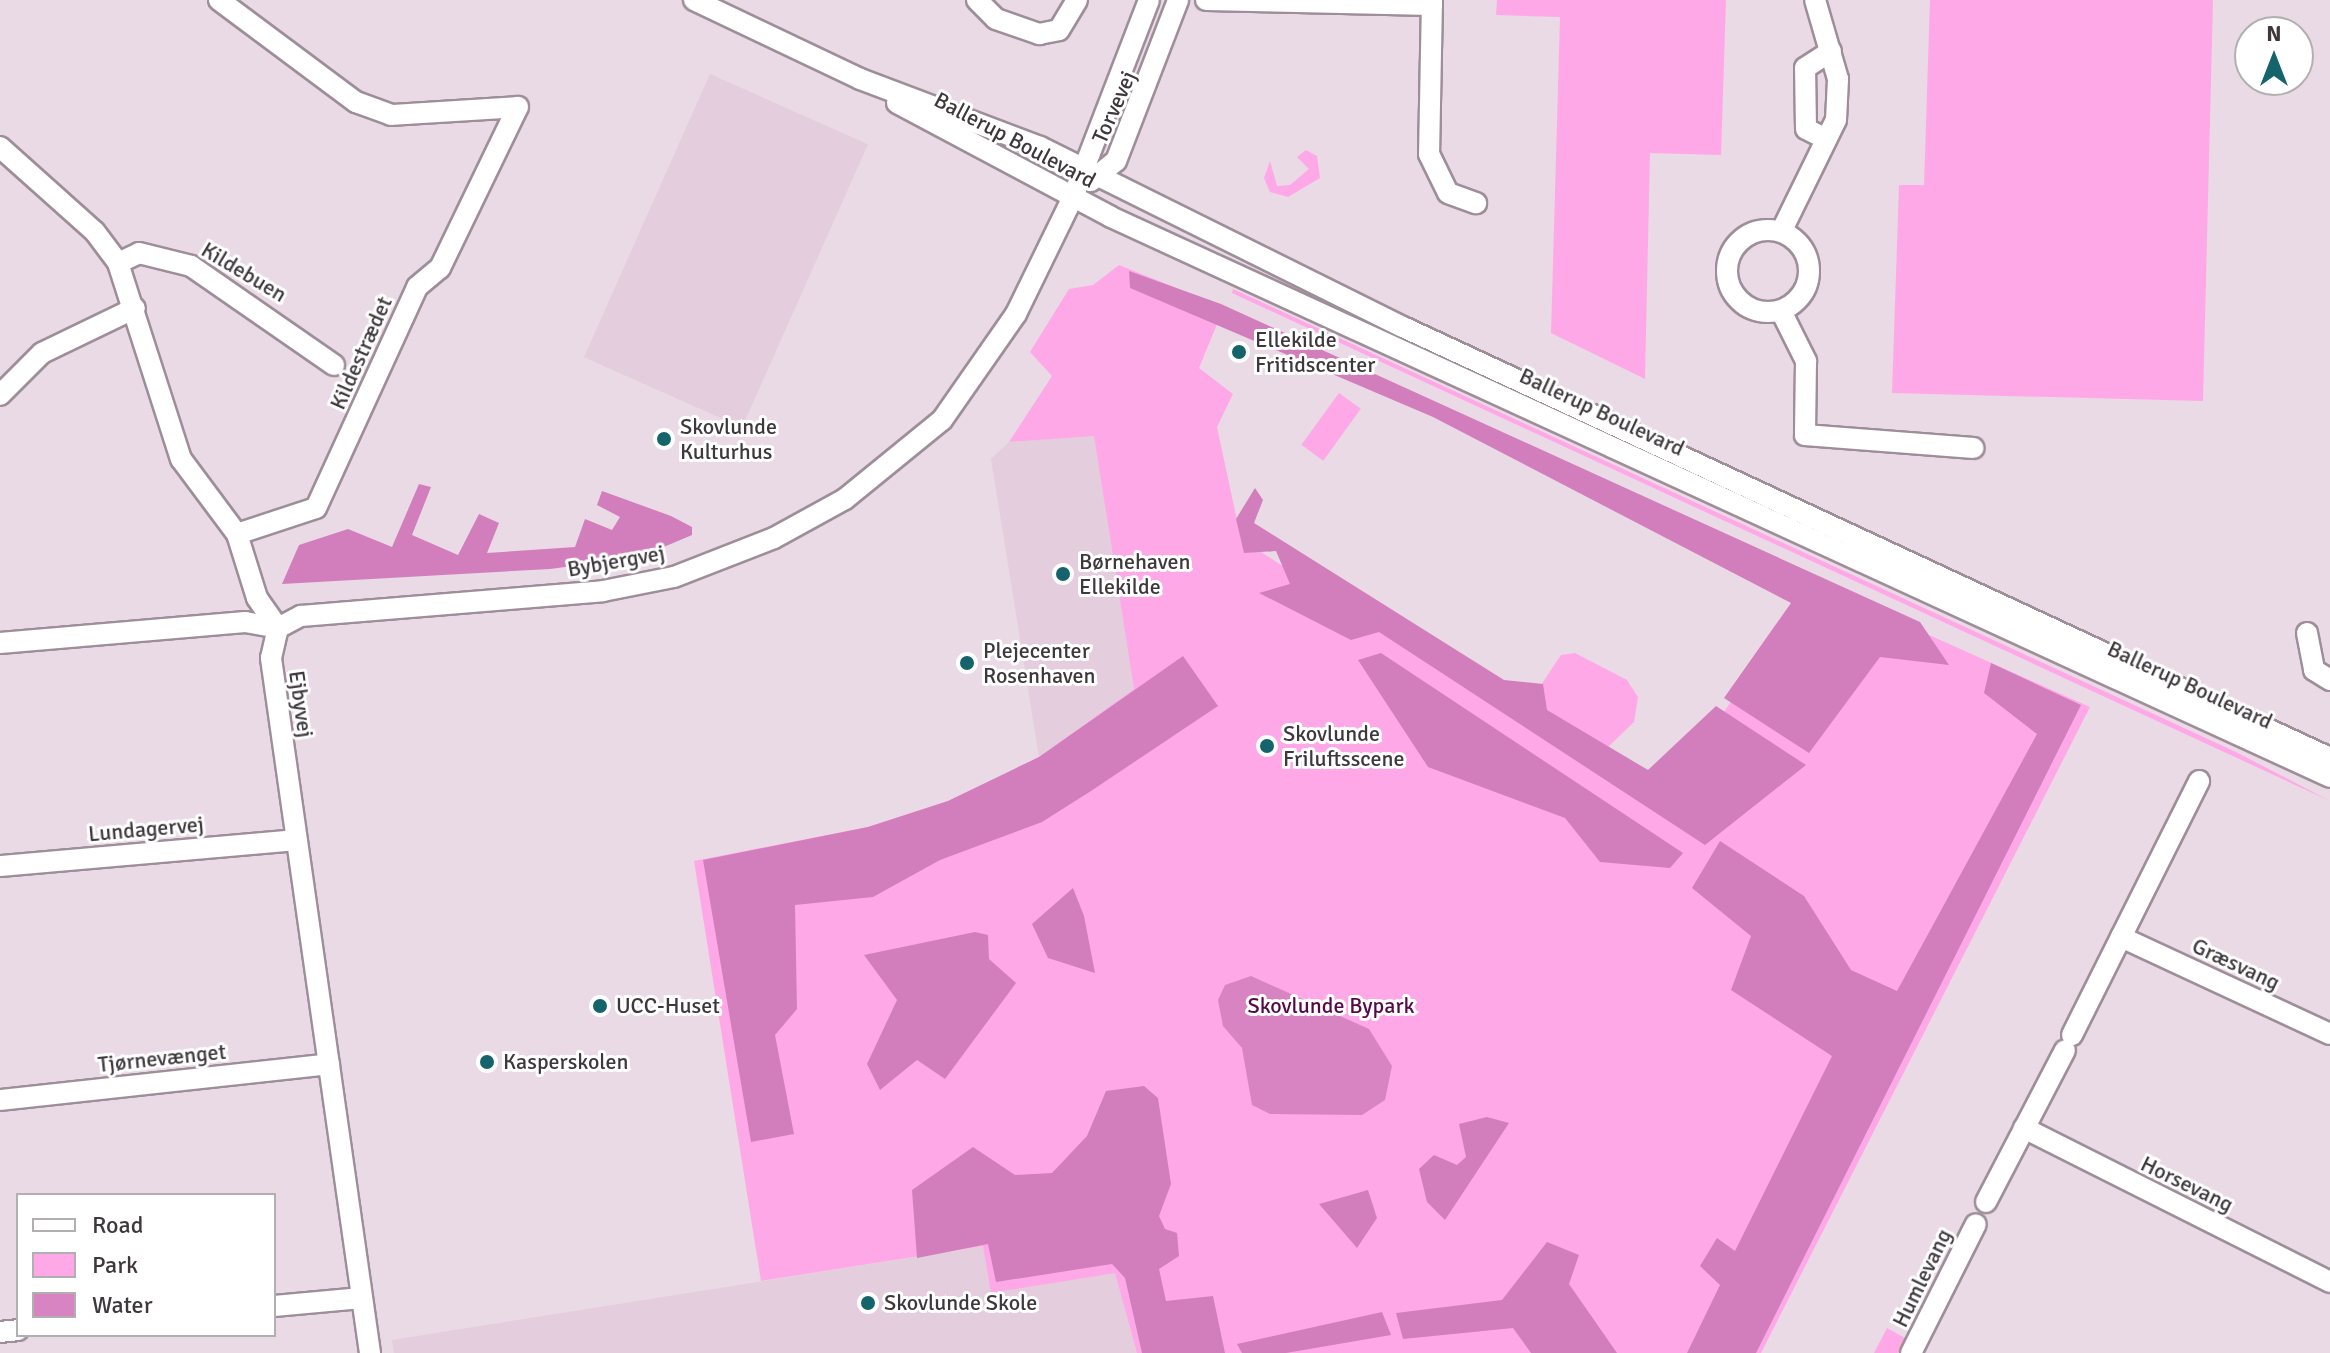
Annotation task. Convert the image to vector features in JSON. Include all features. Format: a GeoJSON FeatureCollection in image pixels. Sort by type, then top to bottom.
{"type":"FeatureCollection","features":[{"type":"Feature","properties":{"kind":"street","name":"Kildestrædet"},"geometry":{"type":"LineString","coordinates":[[219,0],[356,102],[391,115],[518,107],[440,268],[417,287],[316,508],[237,534]]}},
{"type":"Feature","properties":{"kind":"street","name":"Ballerup Boulevard"},"geometry":{"type":"LineString","coordinates":[[694,0],[860,79],[1073,197],[2330,777]]}},
{"type":"Feature","properties":{"kind":"street"},"geometry":{"type":"LineString","coordinates":[[977,0],[996,19],[1039,34],[1059,30],[1077,0]]}},
{"type":"Feature","properties":{"kind":"street","name":"Torvevej"},"geometry":{"type":"LineString","coordinates":[[1073,197],[1089,170],[1149,0]]}},
{"type":"Feature","properties":{"kind":"street","name":"Torvevej"},"geometry":{"type":"LineString","coordinates":[[1089,170],[1116,161],[1128,137],[1178,0]]}},
{"type":"Feature","properties":{"kind":"street"},"geometry":{"type":"LineString","coordinates":[[1206,0],[1432,2],[1429,154],[1448,193],[1476,203]]}},
{"type":"Feature","properties":{"kind":"street"},"geometry":{"type":"LineString","coordinates":[[1783,228],[1826,139],[1837,93],[1831,51],[1815,0]]}},
{"type":"Feature","properties":{"kind":"street"},"geometry":{"type":"LineString","coordinates":[[1826,139],[1806,129],[1805,68],[1831,51]]}},
{"type":"Feature","properties":{"kind":"street","name":"Ballerup Boulevard"},"geometry":{"type":"LineString","coordinates":[[860,79],[1089,170],[1403,327],[2330,758]]}},
{"type":"Feature","properties":{"kind":"street"},"geometry":{"type":"LineString","coordinates":[[0,147],[95,232],[118,263],[135,308],[181,459],[237,534],[257,598],[278,628]]}},
{"type":"Feature","properties":{"kind":"street","name":"Bybjergvej"},"geometry":{"type":"LineString","coordinates":[[0,643],[245,622],[278,628],[290,619],[347,610],[603,591],[674,577],[796,528],[904,454],[967,390],[1046,260],[1073,197]]}},
{"type":"Feature","properties":{"kind":"street"},"geometry":{"type":"LineString","coordinates":[[1783,228],[1804,254],[1807,271],[1795,302],[1782,313],[1755,315],[1742,305],[1729,274],[1739,242],[1752,231],[1783,228]]}},
{"type":"Feature","properties":{"kind":"street","name":"Kildebuen"},"geometry":{"type":"LineString","coordinates":[[118,263],[139,253],[191,266],[334,365]]}},
{"type":"Feature","properties":{"kind":"street"},"geometry":{"type":"LineString","coordinates":[[0,395],[42,353],[135,308]]}},
{"type":"Feature","properties":{"kind":"street"},"geometry":{"type":"LineString","coordinates":[[1782,313],[1806,361],[1805,435],[1973,448]]}},
{"type":"Feature","properties":{"kind":"street","name":"Ejbyvej"},"geometry":{"type":"LineString","coordinates":[[278,628],[271,658],[370,1353]]}},
{"type":"Feature","properties":{"kind":"street"},"geometry":{"type":"LineString","coordinates":[[2307,633],[2314,670],[2330,680]]}},
{"type":"Feature","properties":{"kind":"street"},"geometry":{"type":"LineString","coordinates":[[1986,1202],[2199,781]]}},
{"type":"Feature","properties":{"kind":"street","name":"Lundagervej"},"geometry":{"type":"LineString","coordinates":[[0,866],[296,840]]}},
{"type":"Feature","properties":{"kind":"street","name":"Græsvang"},"geometry":{"type":"LineString","coordinates":[[2121,937],[2330,1034]]}},
{"type":"Feature","properties":{"kind":"street","name":"Tjørnevænget"},"geometry":{"type":"LineString","coordinates":[[0,1100],[329,1064]]}},
{"type":"Feature","properties":{"kind":"street","name":"Horsevang"},"geometry":{"type":"LineString","coordinates":[[2024,1128],[2330,1282]]}},
{"type":"Feature","properties":{"kind":"street","name":"Humlevang"},"geometry":{"type":"LineString","coordinates":[[1911,1353],[1976,1224]]}},
{"type":"Feature","properties":{"kind":"street"},"geometry":{"type":"LineString","coordinates":[[276,1306],[362,1298]]}},
{"type":"Feature","properties":{"kind":"shaded area"},"geometry":{"type":"Polygon","coordinates":[[[710,74],[868,144],[742,428],[584,357],[710,74]]]}},
{"type":"Feature","properties":{"kind":"shaded area"},"geometry":{"type":"Polygon","coordinates":[[[1129,271],[1221,304],[1920,622],[1949,665],[1880,657],[1809,753],[1724,698],[1791,603],[1433,417],[1130,288],[1129,271]]]}},
{"type":"Feature","properties":{"kind":"shaded area","name":"Børnehaven Ellekilde"},"geometry":{"type":"Polygon","coordinates":[[[1094,435],[1134,689],[1039,757],[991,459],[1009,442],[1094,435]]]}},
{"type":"Feature","properties":{"kind":"shaded area"},"geometry":{"type":"Polygon","coordinates":[[[419,484],[431,487],[412,535],[458,555],[479,514],[499,523],[487,553],[575,547],[585,519],[612,530],[620,517],[597,505],[602,491],[671,516],[692,527],[692,535],[640,557],[550,569],[282,584],[299,545],[348,529],[392,547],[419,484]]]}},
{"type":"Feature","properties":{"kind":"shaded area"},"geometry":{"type":"Polygon","coordinates":[[[1255,488],[1263,500],[1254,523],[1504,680],[1543,684],[1547,710],[1648,770],[1716,706],[1806,765],[1705,845],[1379,632],[1351,640],[1259,593],[1290,584],[1276,551],[1244,553],[1236,519],[1255,488]]]}},
{"type":"Feature","properties":{"kind":"shaded area"},"geometry":{"type":"Polygon","coordinates":[[[1381,653],[1683,853],[1670,868],[1600,862],[1565,818],[1428,767],[1358,660],[1381,653]]]}},
{"type":"Feature","properties":{"kind":"shaded area"},"geometry":{"type":"Polygon","coordinates":[[[1183,656],[1218,706],[1091,791],[1042,822],[940,860],[873,897],[795,905],[797,1009],[775,1035],[794,1134],[751,1142],[703,860],[868,827],[948,801],[1039,757],[1183,656]]]}},
{"type":"Feature","properties":{"kind":"shaded area"},"geometry":{"type":"Polygon","coordinates":[[[1991,663],[2081,705],[1756,1353],[1687,1353],[1720,1285],[1700,1266],[1717,1238],[1735,1251],[1832,1056],[1731,990],[1751,936],[1692,888],[1720,841],[1804,896],[1851,970],[1897,991],[2037,734],[1984,693],[1991,663]]]}},
{"type":"Feature","properties":{"kind":"shaded area"},"geometry":{"type":"Polygon","coordinates":[[[1073,888],[1084,916],[1095,973],[1048,958],[1032,924],[1073,888]]]}},
{"type":"Feature","properties":{"kind":"shaded area"},"geometry":{"type":"Polygon","coordinates":[[[975,932],[988,935],[989,959],[1016,983],[945,1079],[917,1060],[880,1090],[867,1064],[897,1000],[864,955],[975,932]]]}},
{"type":"Feature","properties":{"kind":"shaded area"},"geometry":{"type":"Polygon","coordinates":[[[1144,1086],[1158,1098],[1171,1184],[1159,1216],[1165,1229],[1177,1233],[1179,1256],[1159,1269],[1166,1301],[1213,1296],[1225,1353],[1142,1353],[1125,1278],[1112,1264],[996,1282],[988,1244],[917,1258],[912,1190],[973,1147],[1015,1175],[1052,1173],[1087,1136],[1106,1091],[1144,1086]]]}},
{"type":"Feature","properties":{"kind":"shaded area"},"geometry":{"type":"Polygon","coordinates":[[[1487,1117],[1509,1123],[1445,1220],[1427,1202],[1419,1169],[1434,1155],[1457,1165],[1466,1157],[1459,1124],[1487,1117]]]}},
{"type":"Feature","properties":{"kind":"shaded area"},"geometry":{"type":"Polygon","coordinates":[[[1368,1190],[1377,1218],[1357,1248],[1319,1204],[1368,1190]]]}},
{"type":"Feature","properties":{"kind":"shaded area"},"geometry":{"type":"Polygon","coordinates":[[[1547,1242],[1579,1255],[1569,1284],[1617,1353],[1531,1353],[1513,1328],[1403,1339],[1396,1313],[1502,1300],[1547,1242]]]}},
{"type":"Feature","properties":{"kind":"shaded area","name":"Skovlunde Skole"},"geometry":{"type":"Polygon","coordinates":[[[984,1246],[992,1293],[1115,1272],[1137,1353],[394,1353],[392,1340],[984,1246]]]}},
{"type":"Feature","properties":{"kind":"shaded area"},"geometry":{"type":"Polygon","coordinates":[[[1382,1312],[1391,1335],[1286,1353],[1242,1353],[1237,1344],[1382,1312]]]}},
{"type":"Feature","properties":{"kind":"green space"},"geometry":{"type":"Polygon","coordinates":[[[1497,0],[1726,0],[1721,155],[1650,153],[1645,379],[1551,333],[1560,17],[1496,15],[1497,0]]]}},
{"type":"Feature","properties":{"kind":"green space"},"geometry":{"type":"Polygon","coordinates":[[[1930,0],[2213,0],[2203,401],[1892,393],[1899,185],[1924,185],[1930,0]]]}},
{"type":"Feature","properties":{"kind":"green space"},"geometry":{"type":"Polygon","coordinates":[[[1306,150],[1317,156],[1320,178],[1288,197],[1270,192],[1264,178],[1270,161],[1277,186],[1290,185],[1309,169],[1297,157],[1306,150]]]}},
{"type":"Feature","properties":{"kind":"green space","name":"Skovlunde Bypark"},"geometry":{"type":"Polygon","coordinates":[[[1119,265],[1224,307],[1199,368],[1233,394],[1217,427],[1241,539],[1657,809],[1813,583],[2090,707],[1761,1353],[1137,1353],[1115,1273],[991,1293],[983,1246],[761,1281],[694,861],[868,827],[948,801],[1039,757],[1134,689],[1094,436],[1009,442],[1052,376],[1030,352],[1069,289],[1093,285],[1119,265]]]}},
{"type":"Feature","properties":{"kind":"green space"},"geometry":{"type":"Polygon","coordinates":[[[1233,289],[2236,752],[2330,801],[1232,293],[1233,289]]]}},
{"type":"Feature","properties":{"kind":"green space"},"geometry":{"type":"Polygon","coordinates":[[[1339,393],[1361,409],[1323,461],[1301,445],[1339,393]]]}},
{"type":"Feature","properties":{"kind":"green space"},"geometry":{"type":"Polygon","coordinates":[[[1575,653],[1627,680],[1638,697],[1634,722],[1607,748],[1544,717],[1539,688],[1561,655],[1575,653]]]}},
{"type":"Feature","properties":{"kind":"green space"},"geometry":{"type":"Polygon","coordinates":[[[1887,1328],[1905,1338],[1898,1353],[1874,1353],[1887,1328]]]}},
{"type":"Feature","properties":{"kind":"water"},"geometry":{"type":"Polygon","coordinates":[[[1251,976],[1369,1029],[1392,1066],[1385,1100],[1362,1115],[1270,1114],[1252,1105],[1242,1048],[1223,1026],[1218,1000],[1225,985],[1251,976]]]}},
{"type":"Feature","properties":{"kind":"place","name":"Ellekilde Fritidscenter"},"geometry":{"type":"Point","coordinates":[1239,352]}},
{"type":"Feature","properties":{"kind":"place","name":"Skovlunde Kulturhus"},"geometry":{"type":"Point","coordinates":[664,439]}},
{"type":"Feature","properties":{"kind":"place","name":"Børnehaven Ellekilde"},"geometry":{"type":"Point","coordinates":[1063,574]}},
{"type":"Feature","properties":{"kind":"place","name":"Plejecenter Rosenhaven"},"geometry":{"type":"Point","coordinates":[967,663]}},
{"type":"Feature","properties":{"kind":"place","name":"Skovlunde Friluftsscene"},"geometry":{"type":"Point","coordinates":[1267,746]}},
{"type":"Feature","properties":{"kind":"place","name":"UCC-Huset"},"geometry":{"type":"Point","coordinates":[600,1006]}},
{"type":"Feature","properties":{"kind":"place","name":"Kasperskolen"},"geometry":{"type":"Point","coordinates":[487,1062]}},
{"type":"Feature","properties":{"kind":"place","name":"Skovlunde Skole"},"geometry":{"type":"Point","coordinates":[868,1303]}}]}
